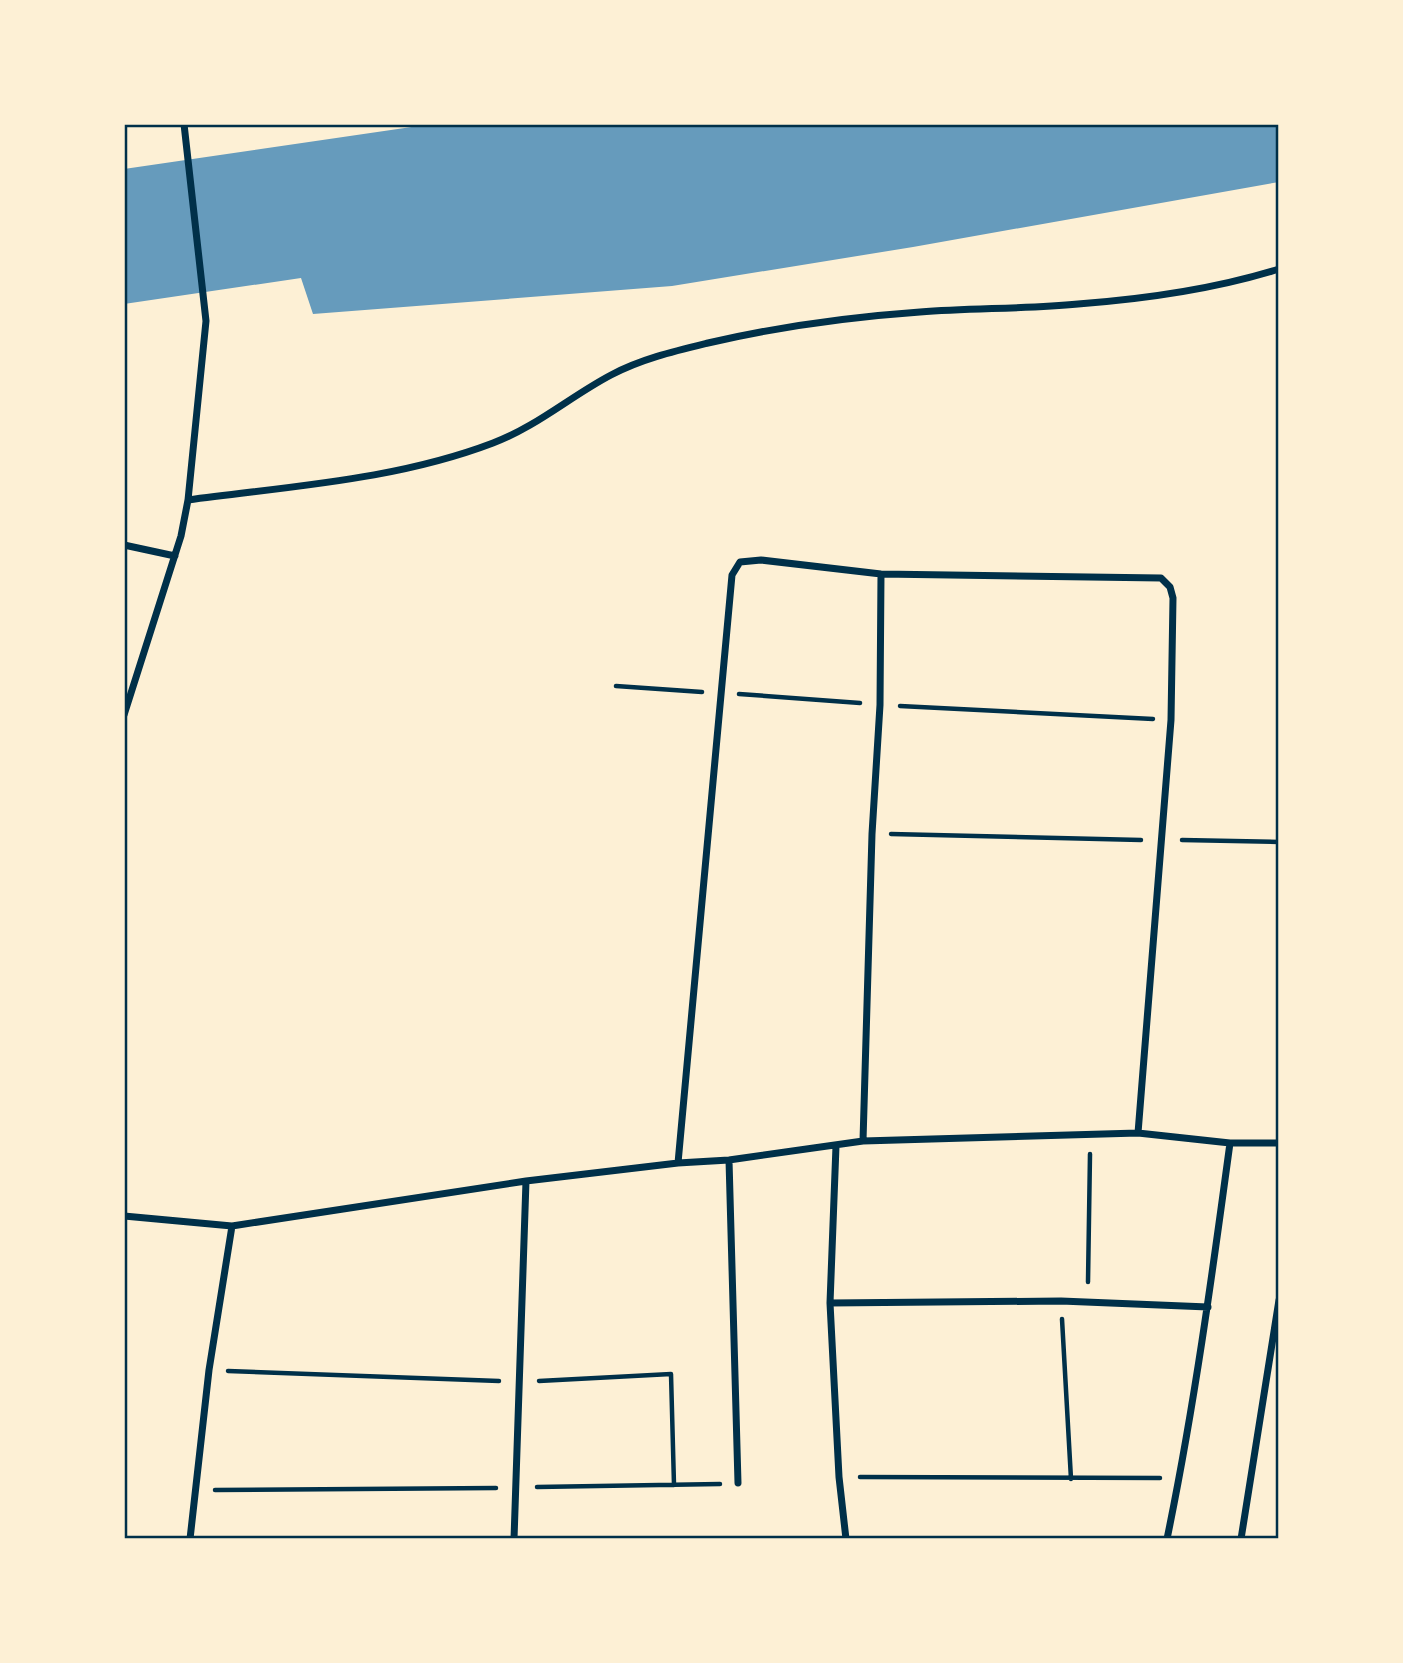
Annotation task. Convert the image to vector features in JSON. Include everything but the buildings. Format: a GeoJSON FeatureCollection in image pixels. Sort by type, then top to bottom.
{"type":"FeatureCollection","features":[{"type":"Feature","properties":{"kind":"street"},"geometry":{"type":"LineString","coordinates":[[124,715],[175,556],[188,500],[206,321],[184,124]]}},
{"type":"Feature","properties":{"kind":"street"},"geometry":{"type":"LineString","coordinates":[[188,500],[384,474],[451,458],[497,442],[614,374],[654,357],[708,343],[843,319],[1080,304],[1206,287],[1279,269]]}},
{"type":"Feature","properties":{"kind":"street"},"geometry":{"type":"LineString","coordinates":[[124,545],[175,556]]}},
{"type":"Feature","properties":{"kind":"street"},"geometry":{"type":"LineString","coordinates":[[678,1163],[732,575],[740,562],[761,560],[881,575],[1161,578],[1170,587],[1171,720],[1138,1133]]}},
{"type":"Feature","properties":{"kind":"street"},"geometry":{"type":"LineString","coordinates":[[863,1141],[872,834],[880,705],[881,575]]}},
{"type":"Feature","properties":{"kind":"street"},"geometry":{"type":"LineString","coordinates":[[124,1216],[232,1226],[526,1181],[678,1163],[729,1160],[863,1141],[1138,1133],[1230,1143],[1279,1143]]}},
{"type":"Feature","properties":{"kind":"street"},"geometry":{"type":"LineString","coordinates":[[1167,1539],[1208,1307],[1230,1143]]}},
{"type":"Feature","properties":{"kind":"street"},"geometry":{"type":"LineString","coordinates":[[836,1146],[831,1303],[839,1477],[846,1539]]}},
{"type":"Feature","properties":{"kind":"street"},"geometry":{"type":"LineString","coordinates":[[729,1160],[738,1483]]}},
{"type":"Feature","properties":{"kind":"street"},"geometry":{"type":"LineString","coordinates":[[514,1539],[526,1181]]}},
{"type":"Feature","properties":{"kind":"street"},"geometry":{"type":"LineString","coordinates":[[190,1539],[209,1370],[232,1226]]}},
{"type":"Feature","properties":{"kind":"street"},"geometry":{"type":"LineString","coordinates":[[1241,1539],[1279,1300]]}},
{"type":"Feature","properties":{"kind":"street"},"geometry":{"type":"LineString","coordinates":[[831,1303],[1061,1301],[1208,1307]]}},
{"type":"Feature","properties":{"kind":"path"},"geometry":{"type":"LineString","coordinates":[[616,686],[880,705],[1171,720]]}},
{"type":"Feature","properties":{"kind":"path"},"geometry":{"type":"LineString","coordinates":[[872,834],[1279,842]]}},
{"type":"Feature","properties":{"kind":"path"},"geometry":{"type":"LineString","coordinates":[[1087,1303],[1090,1135]]}},
{"type":"Feature","properties":{"kind":"path"},"geometry":{"type":"LineString","coordinates":[[1061,1301],[1071,1479]]}},
{"type":"Feature","properties":{"kind":"path"},"geometry":{"type":"LineString","coordinates":[[209,1370],[521,1382],[671,1374],[674,1485]]}},
{"type":"Feature","properties":{"kind":"path"},"geometry":{"type":"LineString","coordinates":[[839,1477],[1179,1478]]}},
{"type":"Feature","properties":{"kind":"path"},"geometry":{"type":"LineString","coordinates":[[196,1490],[738,1483]]}},
{"type":"Feature","properties":{"kind":"water"},"geometry":{"type":"Polygon","coordinates":[[[432,124],[1279,124],[1279,182],[913,247],[672,286],[313,314],[301,278],[124,304],[124,169],[432,124]]]}}]}
